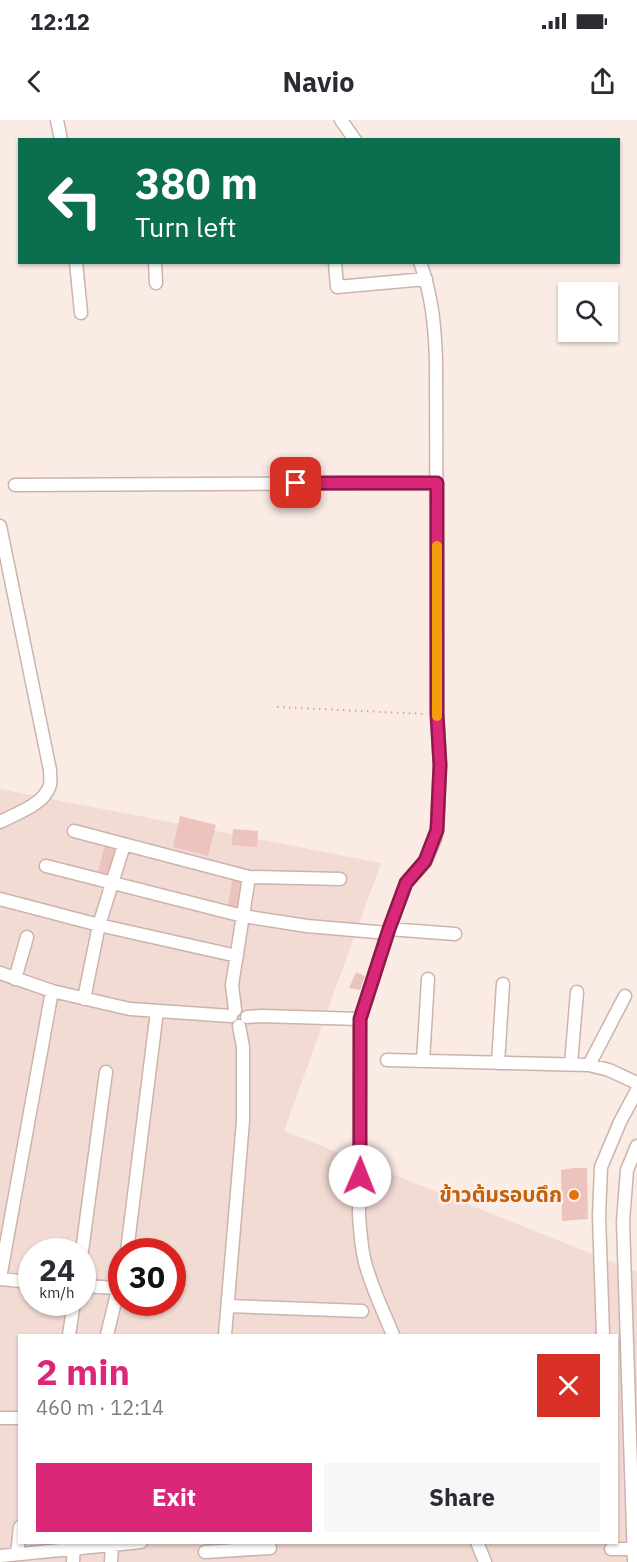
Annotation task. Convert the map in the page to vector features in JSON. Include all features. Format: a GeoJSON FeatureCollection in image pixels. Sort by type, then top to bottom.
{"type":"FeatureCollection","features":[{"type":"Feature","properties":{"kind":"street"},"geometry":{"type":"LineString","coordinates":[[57,120],[61,138]]}},
{"type":"Feature","properties":{"kind":"street"},"geometry":{"type":"LineString","coordinates":[[341,120],[354,138]]}},
{"type":"Feature","properties":{"kind":"street"},"geometry":{"type":"LineString","coordinates":[[76,264],[81,313]]}},
{"type":"Feature","properties":{"kind":"street"},"geometry":{"type":"LineString","coordinates":[[155,264],[156,283]]}},
{"type":"Feature","properties":{"kind":"street"},"geometry":{"type":"LineString","coordinates":[[335,264],[338,287],[426,279]]}},
{"type":"Feature","properties":{"kind":"street"},"geometry":{"type":"LineString","coordinates":[[393,1334],[364,1260],[361,1242],[359,1215],[360,1019],[406,883],[425,861],[437,830],[440,765],[437,714],[435,319],[421,264]]}},
{"type":"Feature","properties":{"kind":"street"},"geometry":{"type":"LineString","coordinates":[[15,485],[437,483]]}},
{"type":"Feature","properties":{"kind":"street"},"geometry":{"type":"LineString","coordinates":[[0,526],[50,770],[50,784],[44,795],[31,807],[0,822]]}},
{"type":"Feature","properties":{"kind":"street"},"geometry":{"type":"LineString","coordinates":[[74,831],[249,876],[340,879]]}},
{"type":"Feature","properties":{"kind":"street"},"geometry":{"type":"LineString","coordinates":[[84,999],[99,925],[124,845]]}},
{"type":"Feature","properties":{"kind":"street"},"geometry":{"type":"LineString","coordinates":[[46,866],[243,916],[307,926],[455,934]]}},
{"type":"Feature","properties":{"kind":"street"},"geometry":{"type":"LineString","coordinates":[[233,1013],[232,985],[249,876]]}},
{"type":"Feature","properties":{"kind":"street"},"geometry":{"type":"LineString","coordinates":[[0,899],[237,957]]}},
{"type":"Feature","properties":{"kind":"street"},"geometry":{"type":"LineString","coordinates":[[15,979],[27,937]]}},
{"type":"Feature","properties":{"kind":"street"},"geometry":{"type":"LineString","coordinates":[[0,973],[84,999],[130,1009],[233,1013],[240,1009],[244,1011],[243,1121],[225,1334]]}},
{"type":"Feature","properties":{"kind":"street"},"geometry":{"type":"LineString","coordinates":[[423,1061],[428,979]]}},
{"type":"Feature","properties":{"kind":"street"},"geometry":{"type":"LineString","coordinates":[[498,1063],[503,984]]}},
{"type":"Feature","properties":{"kind":"street"},"geometry":{"type":"LineString","coordinates":[[18,1281],[0,1279],[52,990]]}},
{"type":"Feature","properties":{"kind":"street"},"geometry":{"type":"LineString","coordinates":[[571,1064],[577,992]]}},
{"type":"Feature","properties":{"kind":"street"},"geometry":{"type":"LineString","coordinates":[[589,1065],[625,996]]}},
{"type":"Feature","properties":{"kind":"street"},"geometry":{"type":"LineString","coordinates":[[129,1238],[157,1011]]}},
{"type":"Feature","properties":{"kind":"street"},"geometry":{"type":"LineString","coordinates":[[243,1021],[261,1016],[360,1019]]}},
{"type":"Feature","properties":{"kind":"street"},"geometry":{"type":"LineString","coordinates":[[387,1060],[589,1065],[609,1070],[637,1083]]}},
{"type":"Feature","properties":{"kind":"street"},"geometry":{"type":"LineString","coordinates":[[84,1238],[106,1072]]}},
{"type":"Feature","properties":{"kind":"street"},"geometry":{"type":"LineString","coordinates":[[603,1334],[599,1216],[601,1167],[620,1122],[637,1090]]}},
{"type":"Feature","properties":{"kind":"street"},"geometry":{"type":"LineString","coordinates":[[634,1562],[634,1464],[623,1221],[627,1170],[637,1146]]}},
{"type":"Feature","properties":{"kind":"street"},"geometry":{"type":"LineString","coordinates":[[228,1306],[362,1311]]}},
{"type":"Feature","properties":{"kind":"street"},"geometry":{"type":"LineString","coordinates":[[69,1334],[72,1316]]}},
{"type":"Feature","properties":{"kind":"street"},"geometry":{"type":"LineString","coordinates":[[107,1334],[111,1316]]}},
{"type":"Feature","properties":{"kind":"street"},"geometry":{"type":"LineString","coordinates":[[0,1418],[18,1418]]}},
{"type":"Feature","properties":{"kind":"street"},"geometry":{"type":"LineString","coordinates":[[17,1554],[18,1544]]}},
{"type":"Feature","properties":{"kind":"street"},"geometry":{"type":"LineString","coordinates":[[0,1556],[74,1545],[122,1544]]}},
{"type":"Feature","properties":{"kind":"street"},"geometry":{"type":"LineString","coordinates":[[478,1544],[485,1562]]}},
{"type":"Feature","properties":{"kind":"street"},"geometry":{"type":"LineString","coordinates":[[73,1562],[74,1545]]}},
{"type":"Feature","properties":{"kind":"street"},"geometry":{"type":"LineString","coordinates":[[111,1562],[112,1545]]}},
{"type":"Feature","properties":{"kind":"street"},"geometry":{"type":"LineString","coordinates":[[612,1562],[611,1545],[634,1549]]}},
{"type":"Feature","properties":{"kind":"street"},"geometry":{"type":"LineString","coordinates":[[204,1552],[270,1548]]}},
{"type":"Feature","properties":{"kind":"path"},"geometry":{"type":"LineString","coordinates":[[277,707],[437,714]]}},
{"type":"Feature","properties":{"kind":"shaded area"},"geometry":{"type":"Polygon","coordinates":[[[0,789],[381,863],[284,1131],[637,1272],[637,1562],[0,1562],[0,789]]]}},
{"type":"Feature","properties":{"kind":"building"},"geometry":{"type":"Polygon","coordinates":[[[180,816],[216,825],[208,856],[173,847],[180,816]]]}},
{"type":"Feature","properties":{"kind":"building"},"geometry":{"type":"Polygon","coordinates":[[[233,829],[258,831],[257,847],[232,845],[233,829]]]}},
{"type":"Feature","properties":{"kind":"building"},"geometry":{"type":"Polygon","coordinates":[[[105,844],[118,848],[111,875],[98,872],[105,844]]]}},
{"type":"Feature","properties":{"kind":"building"},"geometry":{"type":"Polygon","coordinates":[[[232,880],[242,882],[238,908],[228,907],[232,880]]]}},
{"type":"Feature","properties":{"kind":"building"},"geometry":{"type":"Polygon","coordinates":[[[356,972],[365,976],[360,990],[349,988],[356,972]]]}},
{"type":"Feature","properties":{"kind":"building","name":"ข้าวต้มรอบดึก"},"geometry":{"type":"Polygon","coordinates":[[[587,1168],[588,1219],[562,1221],[561,1170],[587,1168]]]}},
{"type":"Feature","properties":{"kind":"slow traffic"},"geometry":{"type":"LineString","coordinates":[[437,546],[437,716]]}},
{"type":"Feature","properties":{"kind":"place","name":"ข้าวต้มรอบดึก"},"geometry":{"type":"Point","coordinates":[574,1195]}},
{"type":"Feature","properties":{"kind":"route"},"geometry":{"type":"LineString","coordinates":[[296,483],[437,483],[437,714],[440,765],[437,830],[429,855],[406,883],[397,905],[360,1019],[360,1176]]}}]}
